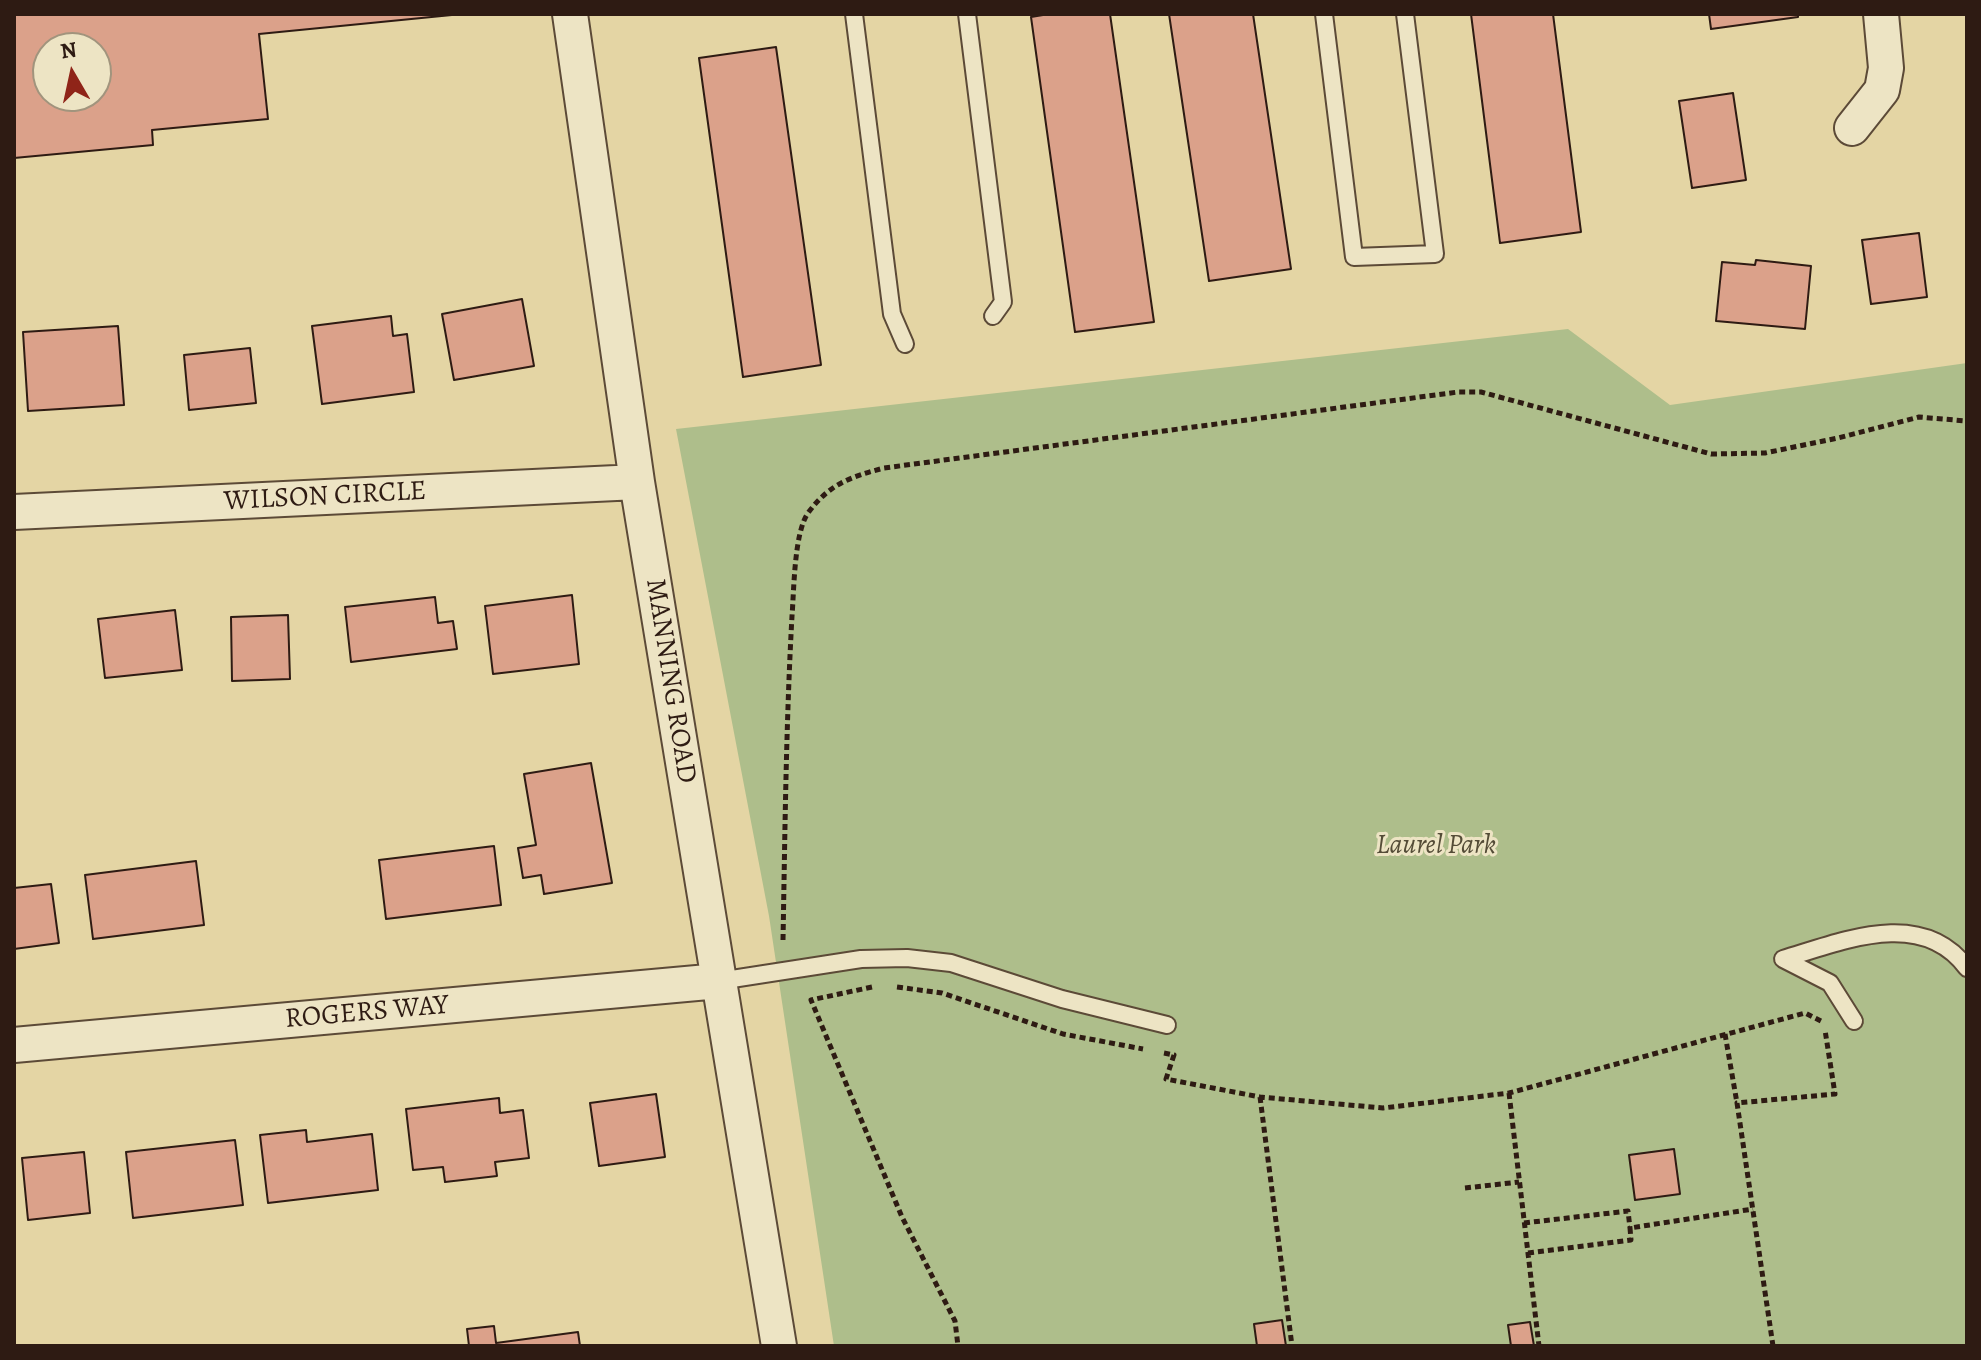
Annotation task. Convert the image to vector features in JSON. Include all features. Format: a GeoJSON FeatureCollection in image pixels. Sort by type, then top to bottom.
{"type":"FeatureCollection","features":[{"type":"Feature","properties":{"kind":"street","name":"MANNING ROAD"},"geometry":{"type":"LineString","coordinates":[[570,14],[637,482],[779,1346]]}},
{"type":"Feature","properties":{"kind":"street"},"geometry":{"type":"LineString","coordinates":[[1852,128],[1882,90],[1886,68],[1881,14]]}},
{"type":"Feature","properties":{"kind":"street","name":"WILSON CIRCLE"},"geometry":{"type":"LineString","coordinates":[[14,512],[637,482]]}},
{"type":"Feature","properties":{"kind":"street","name":"ROGERS WAY"},"geometry":{"type":"LineString","coordinates":[[14,1045],[719,981]]}},
{"type":"Feature","properties":{"kind":"lane"},"geometry":{"type":"LineString","coordinates":[[854,14],[892,314],[905,344]]}},
{"type":"Feature","properties":{"kind":"lane"},"geometry":{"type":"LineString","coordinates":[[967,14],[1003,302],[993,316]]}},
{"type":"Feature","properties":{"kind":"lane"},"geometry":{"type":"LineString","coordinates":[[1324,14],[1354,257],[1435,254],[1405,14]]}},
{"type":"Feature","properties":{"kind":"lane"},"geometry":{"type":"LineString","coordinates":[[1854,1021],[1830,983],[1783,959],[1854,938],[1903,932],[1939,941],[1967,968]]}},
{"type":"Feature","properties":{"kind":"lane"},"geometry":{"type":"LineString","coordinates":[[719,981],[861,959],[907,958],[951,963],[1062,999],[1167,1025]]}},
{"type":"Feature","properties":{"kind":"path"},"geometry":{"type":"LineString","coordinates":[[783,940],[789,672],[795,569],[801,529],[807,515],[844,479],[884,468],[1458,392],[1481,392],[1711,454],[1765,453],[1919,417],[1967,420]]}},
{"type":"Feature","properties":{"kind":"path"},"geometry":{"type":"LineString","coordinates":[[958,1346],[955,1321],[902,1217],[811,1000],[883,985],[942,993],[1063,1034],[1146,1050]]}},
{"type":"Feature","properties":{"kind":"path"},"geometry":{"type":"LineString","coordinates":[[1160,1053],[1174,1055],[1166,1079],[1260,1097],[1383,1108],[1509,1093],[1805,1013],[1820,1019],[1827,1034],[1835,1094],[1737,1103]]}},
{"type":"Feature","properties":{"kind":"path"},"geometry":{"type":"LineString","coordinates":[[1725,1034],[1773,1346]]}},
{"type":"Feature","properties":{"kind":"path"},"geometry":{"type":"LineString","coordinates":[[1509,1093],[1539,1346]]}},
{"type":"Feature","properties":{"kind":"path"},"geometry":{"type":"LineString","coordinates":[[1260,1097],[1292,1346]]}},
{"type":"Feature","properties":{"kind":"path"},"geometry":{"type":"LineString","coordinates":[[1465,1188],[1519,1182]]}},
{"type":"Feature","properties":{"kind":"path"},"geometry":{"type":"LineString","coordinates":[[1630,1228],[1753,1209]]}},
{"type":"Feature","properties":{"kind":"path"},"geometry":{"type":"LineString","coordinates":[[1524,1223],[1628,1211],[1631,1240],[1528,1253]]}},
{"type":"Feature","properties":{"kind":"green space","name":"Laurel Park"},"geometry":{"type":"Polygon","coordinates":[[[1568,329],[1670,405],[1967,363],[1967,1346],[834,1346],[769,916],[676,429],[1568,329]]]}},
{"type":"Feature","properties":{"kind":"building"},"geometry":{"type":"Polygon","coordinates":[[[14,14],[462,14],[259,34],[268,119],[152,130],[153,145],[14,158],[14,14]]]}},
{"type":"Feature","properties":{"kind":"building"},"geometry":{"type":"Polygon","coordinates":[[[1110,14],[1154,322],[1075,332],[1031,17],[1110,14]]]}},
{"type":"Feature","properties":{"kind":"building"},"geometry":{"type":"Polygon","coordinates":[[[1169,14],[1253,14],[1291,269],[1209,281],[1169,14]]]}},
{"type":"Feature","properties":{"kind":"building"},"geometry":{"type":"Polygon","coordinates":[[[1471,14],[1553,14],[1581,232],[1500,243],[1471,14]]]}},
{"type":"Feature","properties":{"kind":"building"},"geometry":{"type":"Polygon","coordinates":[[[1709,14],[1798,14],[1798,17],[1711,29],[1709,14]]]}},
{"type":"Feature","properties":{"kind":"building"},"geometry":{"type":"Polygon","coordinates":[[[776,47],[821,365],[743,377],[699,58],[776,47]]]}},
{"type":"Feature","properties":{"kind":"building"},"geometry":{"type":"Polygon","coordinates":[[[1733,93],[1746,180],[1692,188],[1679,101],[1733,93]]]}},
{"type":"Feature","properties":{"kind":"building"},"geometry":{"type":"Polygon","coordinates":[[[1919,233],[1927,297],[1871,304],[1862,240],[1919,233]]]}},
{"type":"Feature","properties":{"kind":"building"},"geometry":{"type":"Polygon","coordinates":[[[1756,260],[1811,266],[1805,329],[1716,321],[1722,262],[1755,265],[1756,260]]]}},
{"type":"Feature","properties":{"kind":"building"},"geometry":{"type":"Polygon","coordinates":[[[522,299],[534,366],[454,380],[442,314],[522,299]]]}},
{"type":"Feature","properties":{"kind":"building"},"geometry":{"type":"Polygon","coordinates":[[[391,316],[393,336],[407,334],[414,392],[322,404],[312,326],[391,316]]]}},
{"type":"Feature","properties":{"kind":"building"},"geometry":{"type":"Polygon","coordinates":[[[118,326],[124,405],[28,411],[23,332],[118,326]]]}},
{"type":"Feature","properties":{"kind":"building"},"geometry":{"type":"Polygon","coordinates":[[[250,348],[256,403],[189,410],[184,355],[250,348]]]}},
{"type":"Feature","properties":{"kind":"building"},"geometry":{"type":"Polygon","coordinates":[[[572,595],[579,664],[493,674],[485,606],[572,595]]]}},
{"type":"Feature","properties":{"kind":"building"},"geometry":{"type":"Polygon","coordinates":[[[435,597],[438,623],[453,621],[457,649],[351,662],[345,607],[435,597]]]}},
{"type":"Feature","properties":{"kind":"building"},"geometry":{"type":"Polygon","coordinates":[[[175,610],[182,670],[105,678],[98,619],[175,610]]]}},
{"type":"Feature","properties":{"kind":"building"},"geometry":{"type":"Polygon","coordinates":[[[288,615],[290,679],[232,681],[231,617],[288,615]]]}},
{"type":"Feature","properties":{"kind":"building"},"geometry":{"type":"Polygon","coordinates":[[[591,763],[612,883],[544,894],[541,875],[523,878],[518,848],[536,845],[524,774],[591,763]]]}},
{"type":"Feature","properties":{"kind":"building"},"geometry":{"type":"Polygon","coordinates":[[[494,846],[501,905],[386,919],[379,860],[494,846]]]}},
{"type":"Feature","properties":{"kind":"building"},"geometry":{"type":"Polygon","coordinates":[[[196,861],[204,925],[93,939],[85,875],[196,861]]]}},
{"type":"Feature","properties":{"kind":"building"},"geometry":{"type":"Polygon","coordinates":[[[51,884],[59,943],[14,949],[14,888],[51,884]]]}},
{"type":"Feature","properties":{"kind":"building"},"geometry":{"type":"Polygon","coordinates":[[[656,1094],[665,1157],[599,1166],[590,1103],[656,1094]]]}},
{"type":"Feature","properties":{"kind":"building"},"geometry":{"type":"Polygon","coordinates":[[[499,1098],[500,1113],[523,1110],[529,1158],[495,1162],[497,1176],[445,1182],[443,1167],[413,1170],[406,1109],[499,1098]]]}},
{"type":"Feature","properties":{"kind":"building"},"geometry":{"type":"Polygon","coordinates":[[[306,1130],[307,1142],[372,1134],[378,1190],[268,1203],[260,1135],[306,1130]]]}},
{"type":"Feature","properties":{"kind":"building"},"geometry":{"type":"Polygon","coordinates":[[[235,1140],[243,1205],[133,1218],[126,1152],[235,1140]]]}},
{"type":"Feature","properties":{"kind":"building"},"geometry":{"type":"Polygon","coordinates":[[[1674,1149],[1680,1194],[1635,1200],[1629,1155],[1674,1149]]]}},
{"type":"Feature","properties":{"kind":"building"},"geometry":{"type":"Polygon","coordinates":[[[84,1152],[90,1213],[28,1220],[22,1158],[84,1152]]]}},
{"type":"Feature","properties":{"kind":"building"},"geometry":{"type":"Polygon","coordinates":[[[1282,1320],[1286,1346],[1257,1346],[1254,1324],[1282,1320]]]}},
{"type":"Feature","properties":{"kind":"building"},"geometry":{"type":"Polygon","coordinates":[[[1530,1322],[1534,1346],[1511,1346],[1508,1325],[1530,1322]]]}},
{"type":"Feature","properties":{"kind":"building"},"geometry":{"type":"Polygon","coordinates":[[[494,1326],[496,1343],[578,1332],[580,1346],[469,1346],[467,1329],[494,1326]]]}}]}
